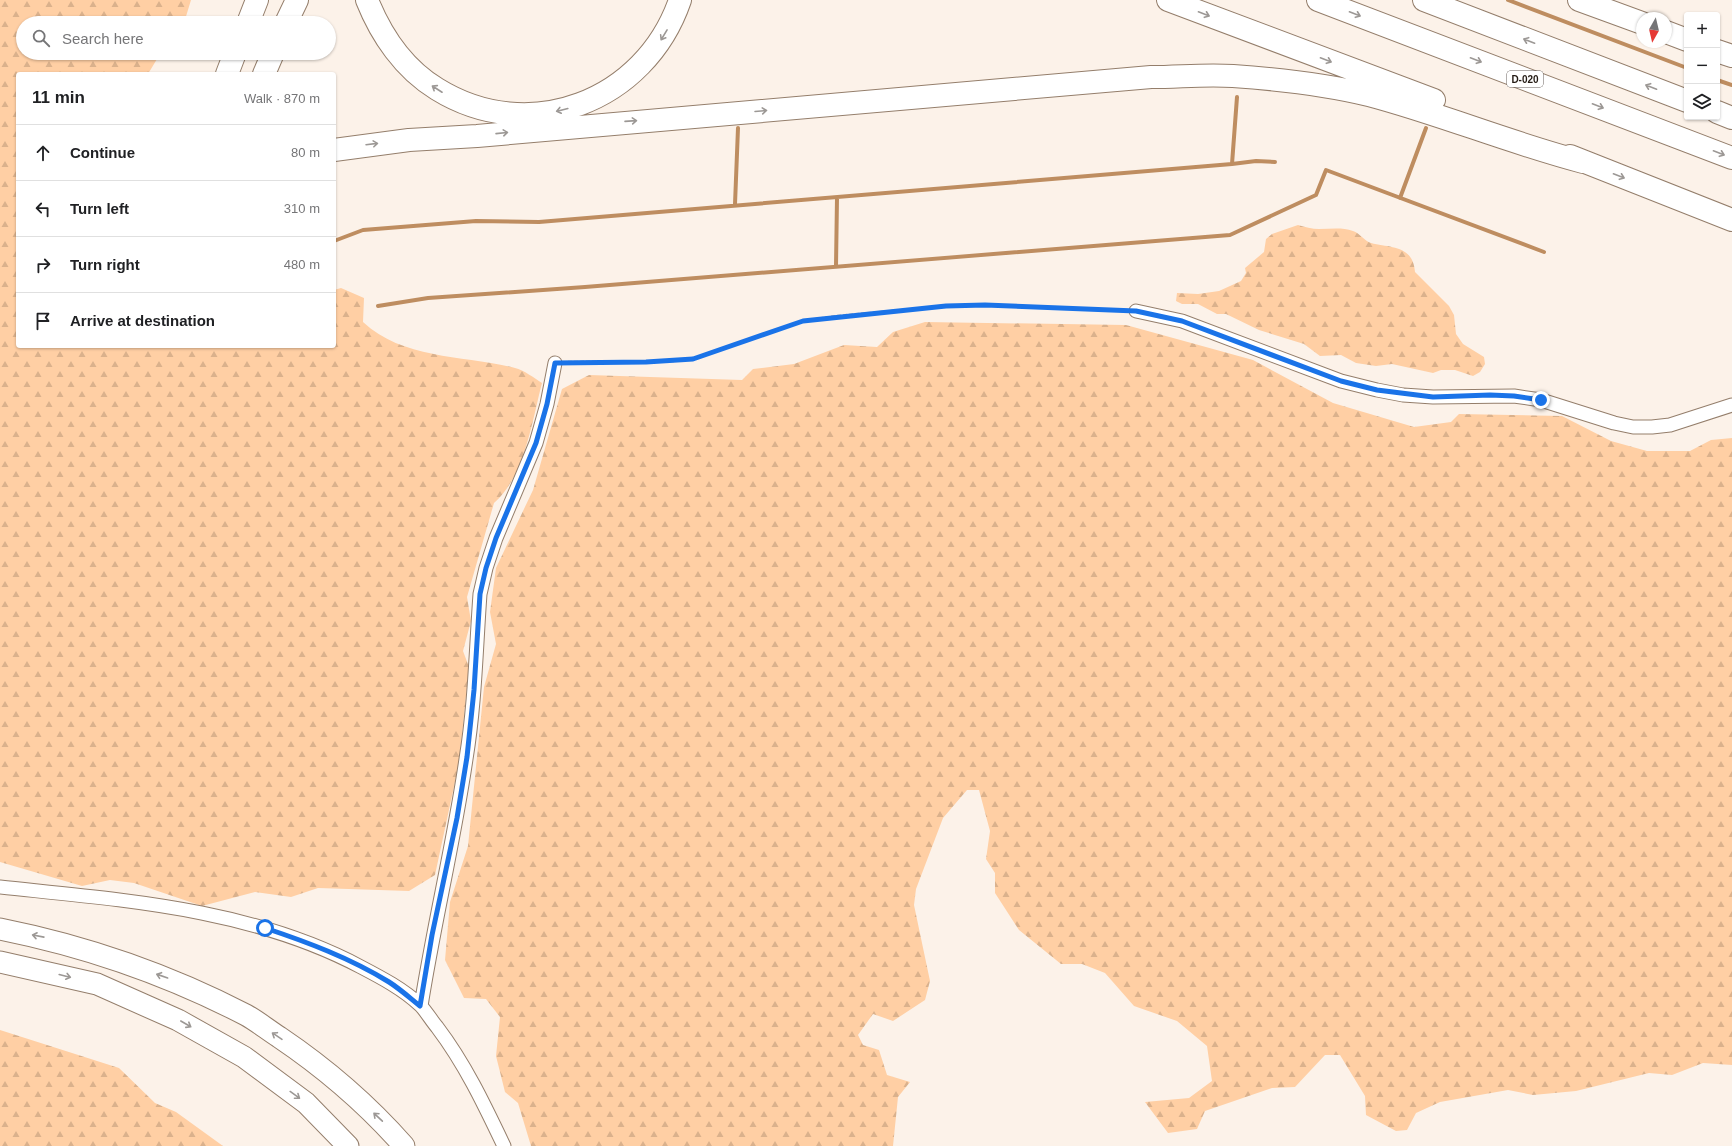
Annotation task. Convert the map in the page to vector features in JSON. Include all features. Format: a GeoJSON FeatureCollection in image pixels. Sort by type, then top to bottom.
{"type":"FeatureCollection","features":[{"type":"Feature","properties":{"kind":"highway"},"geometry":{"type":"LineString","coordinates":[[251,16],[257,0]]}},
{"type":"Feature","properties":{"kind":"highway"},"geometry":{"type":"LineString","coordinates":[[289,16],[297,0]]}},
{"type":"Feature","properties":{"kind":"highway"},"geometry":{"type":"LineString","coordinates":[[367,0],[373,14],[392,46],[414,72],[436,88],[454,98],[482,109],[514,114],[539,114],[572,107],[600,97],[633,73],[646,60],[660,42],[669,26],[680,0]]}},
{"type":"Feature","properties":{"kind":"highway"},"geometry":{"type":"LineString","coordinates":[[1168,0],[1445,104],[1583,162],[1732,220]]}},
{"type":"Feature","properties":{"kind":"highway","name":"D-020"},"geometry":{"type":"LineString","coordinates":[[1318,0],[1732,158]]}},
{"type":"Feature","properties":{"kind":"highway"},"geometry":{"type":"LineString","coordinates":[[1424,0],[1684,100]]}},
{"type":"Feature","properties":{"kind":"highway"},"geometry":{"type":"LineString","coordinates":[[1579,0],[1636,21]]}},
{"type":"Feature","properties":{"kind":"highway"},"geometry":{"type":"LineString","coordinates":[[1672,34],[1684,39]]}},
{"type":"Feature","properties":{"kind":"highway"},"geometry":{"type":"LineString","coordinates":[[1720,52],[1732,56]]}},
{"type":"Feature","properties":{"kind":"highway"},"geometry":{"type":"LineString","coordinates":[[228,72],[232,60]]}},
{"type":"Feature","properties":{"kind":"highway"},"geometry":{"type":"LineString","coordinates":[[265,72],[270,60]]}},
{"type":"Feature","properties":{"kind":"highway"},"geometry":{"type":"LineString","coordinates":[[336,150],[409,140],[477,136],[1152,77],[1233,76],[1306,84],[1367,95],[1415,108],[1536,150],[1583,162]]}},
{"type":"Feature","properties":{"kind":"highway"},"geometry":{"type":"LineString","coordinates":[[1720,113],[1732,118]]}},
{"type":"Feature","properties":{"kind":"main road"},"geometry":{"type":"LineString","coordinates":[[0,929],[48,938],[172,980],[247,1016],[291,1045],[338,1080],[385,1124],[404,1146]]}},
{"type":"Feature","properties":{"kind":"main road"},"geometry":{"type":"LineString","coordinates":[[0,962],[97,984],[178,1020],[244,1058],[306,1103],[348,1146]]}},
{"type":"Feature","properties":{"kind":"street"},"geometry":{"type":"LineString","coordinates":[[1136,311],[1182,321],[1341,381],[1403,395],[1441,397],[1514,396],[1541,400],[1614,423],[1645,427],[1670,425],[1732,405]]}},
{"type":"Feature","properties":{"kind":"street"},"geometry":{"type":"LineString","coordinates":[[420,1006],[432,935],[457,818],[467,757],[474,690],[480,594],[486,568],[496,538],[536,443],[547,404],[555,363]]}},
{"type":"Feature","properties":{"kind":"street"},"geometry":{"type":"LineString","coordinates":[[0,887],[172,907],[219,916],[265,928],[303,941],[346,959],[389,982],[420,1006],[449,1043],[471,1078],[504,1146]]}},
{"type":"Feature","properties":{"kind":"path"},"geometry":{"type":"LineString","coordinates":[[555,363],[646,362],[693,359],[803,321],[946,306],[985,305],[1136,311]]}},
{"type":"Feature","properties":{"kind":"green space"},"geometry":{"type":"Polygon","coordinates":[[[0,0],[191,0],[186,16],[16,16],[16,60],[156,60],[149,72],[16,72],[16,348],[336,348],[336,289],[341,288],[364,298],[363,322],[379,334],[397,343],[416,350],[515,368],[525,372],[542,383],[526,447],[513,478],[505,492],[494,503],[467,597],[471,621],[463,651],[469,667],[459,763],[435,875],[409,891],[318,888],[291,897],[255,892],[202,906],[134,883],[110,880],[82,886],[0,862],[0,0]]]}},
{"type":"Feature","properties":{"kind":"green space"},"geometry":{"type":"Polygon","coordinates":[[[1298,225],[1316,229],[1349,230],[1355,232],[1371,243],[1393,247],[1405,252],[1413,263],[1415,272],[1449,306],[1454,315],[1456,334],[1463,344],[1484,357],[1485,364],[1480,372],[1473,376],[1455,370],[1441,370],[1433,373],[1392,364],[1376,366],[1356,363],[1341,355],[1320,356],[1304,344],[1259,330],[1226,314],[1217,314],[1198,304],[1182,304],[1176,301],[1177,293],[1198,294],[1219,291],[1241,281],[1246,273],[1245,268],[1264,252],[1266,239],[1272,234],[1298,225]]]}},
{"type":"Feature","properties":{"kind":"green space"},"geometry":{"type":"Polygon","coordinates":[[[925,322],[1126,325],[1253,360],[1333,403],[1414,427],[1451,422],[1459,414],[1562,416],[1611,441],[1647,451],[1690,451],[1711,440],[1732,438],[1732,1065],[1703,1063],[1672,1075],[1649,1073],[1576,1091],[1533,1095],[1508,1090],[1440,1102],[1416,1113],[1407,1130],[1396,1131],[1366,1115],[1365,1096],[1340,1055],[1325,1055],[1295,1087],[1272,1088],[1205,1111],[1197,1129],[1168,1133],[1145,1102],[1189,1098],[1212,1081],[1207,1046],[1177,1021],[1134,1006],[1105,973],[1082,964],[1061,964],[1019,930],[995,893],[995,873],[986,859],[990,831],[979,790],[967,790],[943,818],[916,889],[914,905],[930,981],[925,1000],[893,1021],[873,1014],[858,1035],[863,1045],[879,1050],[887,1075],[910,1082],[898,1097],[893,1146],[531,1146],[518,1103],[505,1092],[496,1056],[500,1017],[486,999],[464,998],[445,960],[450,902],[468,846],[484,687],[496,644],[490,612],[496,568],[533,490],[562,389],[589,375],[742,380],[753,369],[794,364],[844,345],[877,347],[893,332],[925,322]]]}},
{"type":"Feature","properties":{"kind":"green space"},"geometry":{"type":"Polygon","coordinates":[[[0,1030],[119,1068],[155,1103],[176,1112],[223,1146],[0,1146],[0,1030]]]}},
{"type":"Feature","properties":{"kind":"waterway"},"geometry":{"type":"LineString","coordinates":[[1508,0],[1684,67]]}},
{"type":"Feature","properties":{"kind":"waterway"},"geometry":{"type":"LineString","coordinates":[[1720,81],[1732,85]]}},
{"type":"Feature","properties":{"kind":"waterway"},"geometry":{"type":"LineString","coordinates":[[1237,97],[1232,164],[1256,161],[1275,162]]}},
{"type":"Feature","properties":{"kind":"waterway"},"geometry":{"type":"LineString","coordinates":[[735,204],[738,128]]}},
{"type":"Feature","properties":{"kind":"waterway"},"geometry":{"type":"LineString","coordinates":[[1400,198],[1426,128]]}},
{"type":"Feature","properties":{"kind":"waterway"},"geometry":{"type":"LineString","coordinates":[[336,240],[363,230],[476,221],[539,222],[1232,164]]}},
{"type":"Feature","properties":{"kind":"waterway"},"geometry":{"type":"LineString","coordinates":[[378,306],[428,298],[585,287],[1230,235],[1316,195],[1326,170],[1544,252]]}},
{"type":"Feature","properties":{"kind":"waterway"},"geometry":{"type":"LineString","coordinates":[[836,266],[837,198]]}},
{"type":"Feature","properties":{"kind":"route"},"geometry":{"type":"LineString","coordinates":[[265,928],[303,941],[346,959],[389,982],[420,1006],[432,935],[448,866],[467,757],[474,690],[480,594],[486,568],[496,538],[536,443],[547,404],[555,363],[646,362],[693,359],[803,321],[837,316],[877,314],[946,306],[985,305],[1136,311],[1182,321],[1317,370],[1341,381],[1377,390],[1403,395],[1433,397],[1490,395],[1514,396],[1541,400]]}}]}
